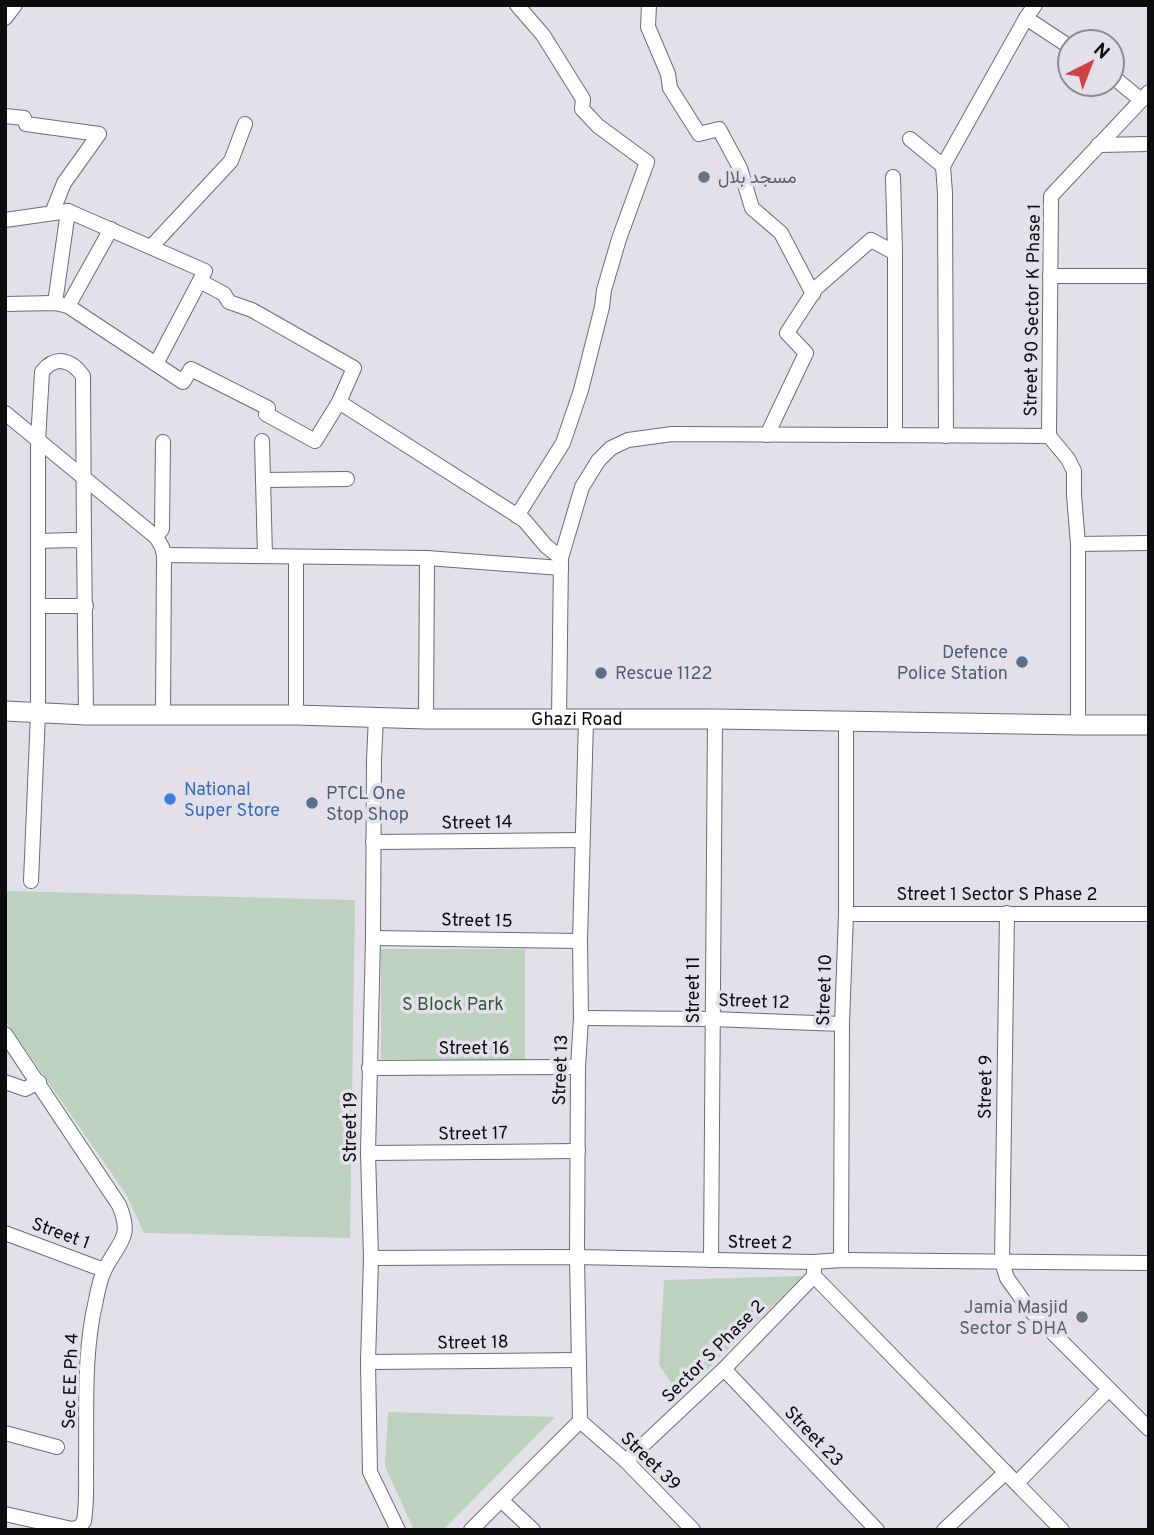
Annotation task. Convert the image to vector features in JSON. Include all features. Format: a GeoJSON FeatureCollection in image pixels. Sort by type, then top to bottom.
{"type":"FeatureCollection","features":[{"type":"Feature","properties":{"kind":"main road","name":"Ghazi Road"},"geometry":{"type":"LineString","coordinates":[[5,711],[163,716],[296,715],[426,719],[715,719],[1149,725]]}},
{"type":"Feature","properties":{"kind":"street"},"geometry":{"type":"LineString","coordinates":[[5,18],[15,5]]}},
{"type":"Feature","properties":{"kind":"street"},"geometry":{"type":"LineString","coordinates":[[517,5],[543,36],[563,67],[583,99],[582,109],[598,126],[647,162],[619,239],[604,290],[581,390],[563,443],[517,516]]}},
{"type":"Feature","properties":{"kind":"street"},"geometry":{"type":"LineString","coordinates":[[649,5],[648,27],[668,74],[670,88],[699,134],[719,129],[740,168],[752,208],[781,233],[813,294]]}},
{"type":"Feature","properties":{"kind":"street"},"geometry":{"type":"LineString","coordinates":[[946,436],[943,166],[1035,5]]}},
{"type":"Feature","properties":{"kind":"street"},"geometry":{"type":"LineString","coordinates":[[1026,18],[1056,38]]}},
{"type":"Feature","properties":{"kind":"street"},"geometry":{"type":"LineString","coordinates":[[1126,84],[1145,96]]}},
{"type":"Feature","properties":{"kind":"street","name":"Street 90 Sector K Phase 1"},"geometry":{"type":"LineString","coordinates":[[1078,725],[1078,544],[1074,471],[1049,436],[1051,196],[1145,96]]}},
{"type":"Feature","properties":{"kind":"street"},"geometry":{"type":"LineString","coordinates":[[5,117],[24,118],[26,124],[99,134],[64,183],[52,213]]}},
{"type":"Feature","properties":{"kind":"street"},"geometry":{"type":"LineString","coordinates":[[151,247],[231,161],[245,124]]}},
{"type":"Feature","properties":{"kind":"street"},"geometry":{"type":"LineString","coordinates":[[909,139],[943,166]]}},
{"type":"Feature","properties":{"kind":"street"},"geometry":{"type":"LineString","coordinates":[[1098,145],[1149,144]]}},
{"type":"Feature","properties":{"kind":"street"},"geometry":{"type":"LineString","coordinates":[[893,177],[895,435]]}},
{"type":"Feature","properties":{"kind":"street"},"geometry":{"type":"LineString","coordinates":[[62,304],[68,211]]}},
{"type":"Feature","properties":{"kind":"street"},"geometry":{"type":"LineString","coordinates":[[5,220],[68,211],[205,271],[156,364]]}},
{"type":"Feature","properties":{"kind":"street"},"geometry":{"type":"LineString","coordinates":[[62,304],[111,229]]}},
{"type":"Feature","properties":{"kind":"street"},"geometry":{"type":"LineString","coordinates":[[767,435],[806,353],[787,333],[816,288],[871,240],[895,253]]}},
{"type":"Feature","properties":{"kind":"street"},"geometry":{"type":"LineString","coordinates":[[1050,276],[1149,276]]}},
{"type":"Feature","properties":{"kind":"street"},"geometry":{"type":"LineString","coordinates":[[5,304],[62,304],[183,382],[191,369],[268,408],[266,414],[315,441],[339,402],[354,368],[252,310],[229,302],[224,294],[200,281]]}},
{"type":"Feature","properties":{"kind":"street"},"geometry":{"type":"LineString","coordinates":[[31,881],[38,713],[38,441],[41,372],[48,364],[56,361],[69,362],[77,367],[83,376],[86,715]]}},
{"type":"Feature","properties":{"kind":"street"},"geometry":{"type":"LineString","coordinates":[[339,402],[524,520],[561,563]]}},
{"type":"Feature","properties":{"kind":"street"},"geometry":{"type":"LineString","coordinates":[[5,413],[156,537],[163,547],[163,716]]}},
{"type":"Feature","properties":{"kind":"street"},"geometry":{"type":"LineString","coordinates":[[559,719],[561,563],[582,487],[598,461],[611,448],[628,440],[672,434],[1049,436]]}},
{"type":"Feature","properties":{"kind":"street"},"geometry":{"type":"LineString","coordinates":[[262,441],[265,556]]}},
{"type":"Feature","properties":{"kind":"street"},"geometry":{"type":"LineString","coordinates":[[156,537],[162,529],[163,442]]}},
{"type":"Feature","properties":{"kind":"street"},"geometry":{"type":"LineString","coordinates":[[263,480],[347,479]]}},
{"type":"Feature","properties":{"kind":"street"},"geometry":{"type":"LineString","coordinates":[[38,541],[85,541]]}},
{"type":"Feature","properties":{"kind":"street"},"geometry":{"type":"LineString","coordinates":[[1078,544],[1149,543]]}},
{"type":"Feature","properties":{"kind":"street"},"geometry":{"type":"LineString","coordinates":[[164,555],[427,558],[561,563]]}},
{"type":"Feature","properties":{"kind":"street"},"geometry":{"type":"LineString","coordinates":[[296,557],[296,715]]}},
{"type":"Feature","properties":{"kind":"street"},"geometry":{"type":"LineString","coordinates":[[426,719],[427,558]]}},
{"type":"Feature","properties":{"kind":"street"},"geometry":{"type":"LineString","coordinates":[[38,606],[86,606]]}},
{"type":"Feature","properties":{"kind":"street","name":"Street 19"},"geometry":{"type":"LineString","coordinates":[[376,717],[368,1153],[369,1472],[398,1530]]}},
{"type":"Feature","properties":{"kind":"street","name":"Street 11"},"geometry":{"type":"LineString","coordinates":[[711,1260],[715,719]]}},
{"type":"Feature","properties":{"kind":"street","name":"Street 13"},"geometry":{"type":"LineString","coordinates":[[580,1421],[578,1151],[586,720]]}},
{"type":"Feature","properties":{"kind":"street","name":"Street 10"},"geometry":{"type":"LineString","coordinates":[[841,1260],[846,722]]}},
{"type":"Feature","properties":{"kind":"street","name":"Street 14"},"geometry":{"type":"LineString","coordinates":[[373,842],[582,840]]}},
{"type":"Feature","properties":{"kind":"street","name":"Street 9"},"geometry":{"type":"LineString","coordinates":[[1002,1262],[1007,913]]}},
{"type":"Feature","properties":{"kind":"street","name":"Street 1 Sector S Phase 2"},"geometry":{"type":"LineString","coordinates":[[846,914],[1149,914]]}},
{"type":"Feature","properties":{"kind":"street","name":"Street 15"},"geometry":{"type":"LineString","coordinates":[[373,938],[580,941]]}},
{"type":"Feature","properties":{"kind":"street","name":"Street 12"},"geometry":{"type":"LineString","coordinates":[[581,1018],[842,1024]]}},
{"type":"Feature","properties":{"kind":"street","name":"Sec EE Ph 4"},"geometry":{"type":"LineString","coordinates":[[5,1034],[119,1205],[125,1228],[124,1238],[104,1270],[88,1347],[84,1521],[80,1527],[72,1529],[5,1514]]}},
{"type":"Feature","properties":{"kind":"street","name":"Street 16"},"geometry":{"type":"LineString","coordinates":[[369,1068],[579,1067]]}},
{"type":"Feature","properties":{"kind":"street"},"geometry":{"type":"LineString","coordinates":[[5,1082],[25,1089],[39,1082]]}},
{"type":"Feature","properties":{"kind":"street","name":"Street 17"},"geometry":{"type":"LineString","coordinates":[[368,1153],[578,1151]]}},
{"type":"Feature","properties":{"kind":"street","name":"Street 1"},"geometry":{"type":"LineString","coordinates":[[5,1233],[104,1270]]}},
{"type":"Feature","properties":{"kind":"street","name":"Street 2"},"geometry":{"type":"LineString","coordinates":[[370,1258],[578,1257],[711,1260],[814,1269],[841,1260],[1149,1262]]}},
{"type":"Feature","properties":{"kind":"street"},"geometry":{"type":"LineString","coordinates":[[1002,1262],[1007,1278],[1029,1309],[1149,1429]]}},
{"type":"Feature","properties":{"kind":"street"},"geometry":{"type":"LineString","coordinates":[[814,1269],[1062,1530]]}},
{"type":"Feature","properties":{"kind":"street","name":"Sector S Phase 2"},"geometry":{"type":"LineString","coordinates":[[626,1461],[724,1369],[814,1269]]}},
{"type":"Feature","properties":{"kind":"street","name":"Street 18"},"geometry":{"type":"LineString","coordinates":[[368,1362],[578,1360]]}},
{"type":"Feature","properties":{"kind":"street","name":"Street 23"},"geometry":{"type":"LineString","coordinates":[[724,1369],[877,1530]]}},
{"type":"Feature","properties":{"kind":"street"},"geometry":{"type":"LineString","coordinates":[[1017,1483],[1109,1389]]}},
{"type":"Feature","properties":{"kind":"street"},"geometry":{"type":"LineString","coordinates":[[471,1530],[580,1421]]}},
{"type":"Feature","properties":{"kind":"street","name":"Street 39"},"geometry":{"type":"LineString","coordinates":[[580,1421],[626,1461],[693,1530]]}},
{"type":"Feature","properties":{"kind":"street"},"geometry":{"type":"LineString","coordinates":[[5,1433],[57,1447]]}},
{"type":"Feature","properties":{"kind":"street"},"geometry":{"type":"LineString","coordinates":[[944,1530],[1006,1472]]}},
{"type":"Feature","properties":{"kind":"street"},"geometry":{"type":"LineString","coordinates":[[501,1500],[533,1530]]}},
{"type":"Feature","properties":{"kind":"green space"},"geometry":{"type":"Polygon","coordinates":[[[5,891],[355,900],[350,1238],[144,1233],[126,1194],[5,1020],[5,891]]]}},
{"type":"Feature","properties":{"kind":"green space","name":"S Block Park"},"geometry":{"type":"Polygon","coordinates":[[[381,949],[525,949],[525,1060],[381,1059],[381,949]]]}},
{"type":"Feature","properties":{"kind":"green space"},"geometry":{"type":"Polygon","coordinates":[[[803,1276],[680,1396],[659,1365],[664,1280],[803,1276]]]}},
{"type":"Feature","properties":{"kind":"green space"},"geometry":{"type":"Polygon","coordinates":[[[388,1412],[555,1417],[443,1530],[414,1530],[385,1466],[388,1412]]]}},
{"type":"Feature","properties":{"kind":"place","name":"مسجد بلال"},"geometry":{"type":"Point","coordinates":[704,177]}},
{"type":"Feature","properties":{"kind":"place","name":"Defence Police Station"},"geometry":{"type":"Point","coordinates":[1022,662]}},
{"type":"Feature","properties":{"kind":"place","name":"Rescue 1122"},"geometry":{"type":"Point","coordinates":[601,673]}},
{"type":"Feature","properties":{"kind":"place","name":"National Super Store"},"geometry":{"type":"Point","coordinates":[170,799]}},
{"type":"Feature","properties":{"kind":"place","name":"PTCL One Stop Shop"},"geometry":{"type":"Point","coordinates":[312,803]}},
{"type":"Feature","properties":{"kind":"place","name":"Jamia Masjid Sector S DHA"},"geometry":{"type":"Point","coordinates":[1082,1317]}}]}
